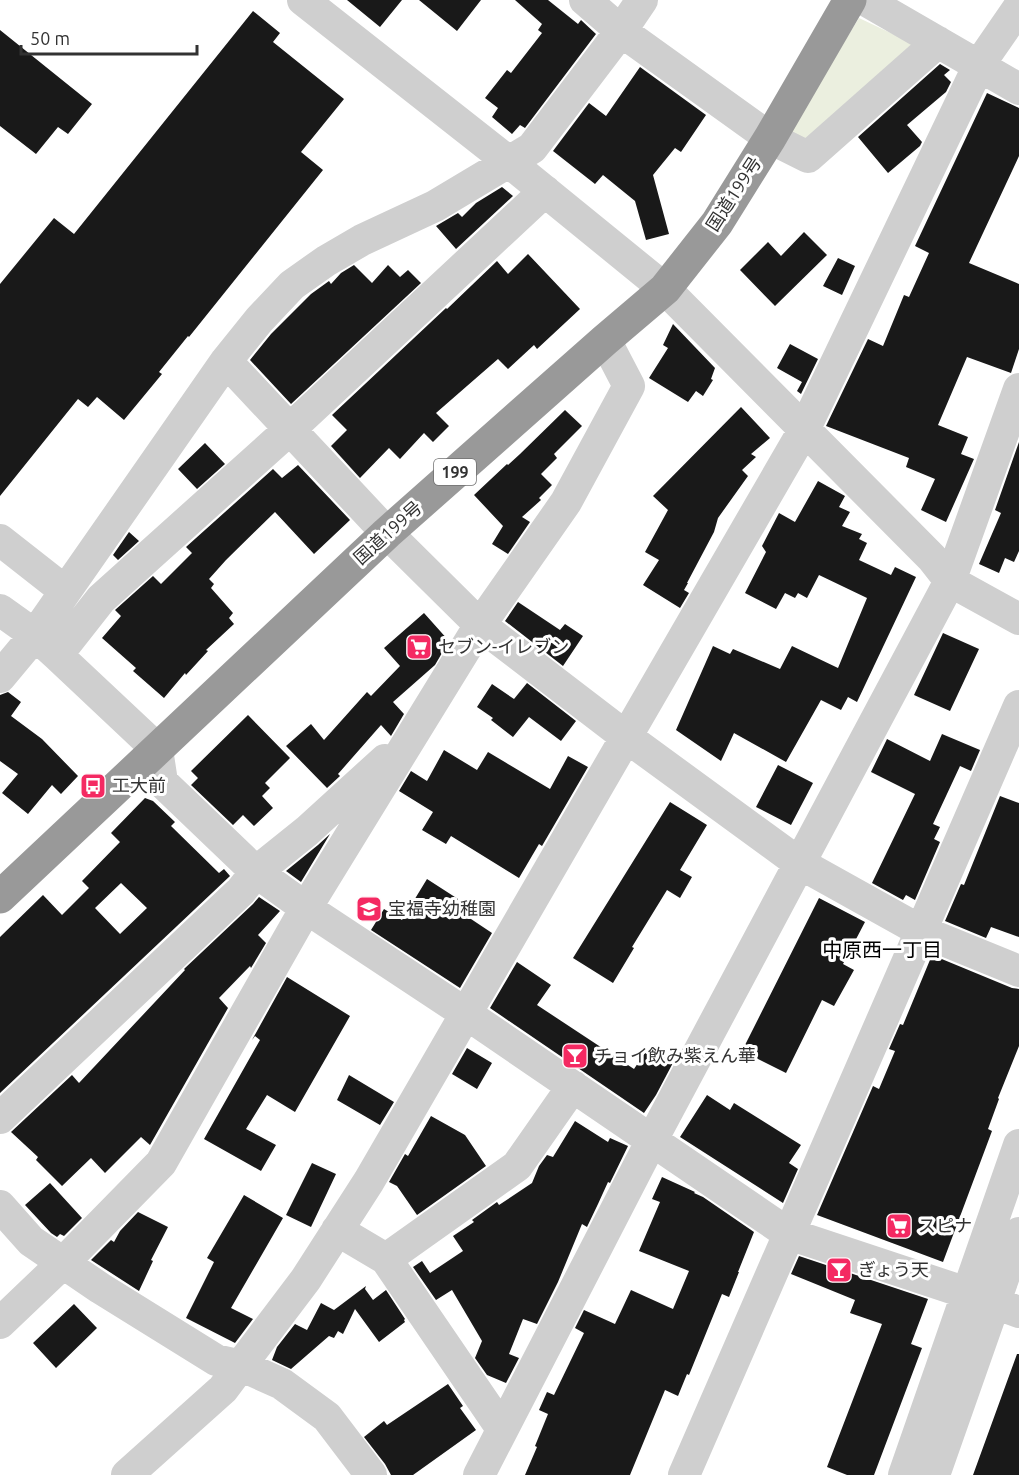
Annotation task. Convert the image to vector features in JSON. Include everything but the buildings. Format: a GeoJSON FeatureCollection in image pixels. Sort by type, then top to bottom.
{"type":"FeatureCollection","features":[{"type":"Feature","properties":{"kind":"highway","name":"国道199号"},"geometry":{"type":"LineString","coordinates":[[0,897],[387,533],[665,289],[717,223],[770,138],[850,0]]}},
{"type":"Feature","properties":{"kind":"street"},"geometry":{"type":"LineString","coordinates":[[303,0],[509,162],[665,289],[932,558],[950,581],[1019,619]]}},
{"type":"Feature","properties":{"kind":"street"},"geometry":{"type":"LineString","coordinates":[[585,0],[621,31],[770,138],[808,157],[938,42]]}},
{"type":"Feature","properties":{"kind":"street"},"geometry":{"type":"LineString","coordinates":[[46,645],[65,591],[226,361],[259,320],[292,285],[326,261],[362,240],[435,206],[532,148],[642,0]]}},
{"type":"Feature","properties":{"kind":"street"},"geometry":{"type":"LineString","coordinates":[[865,0],[1019,89]]}},
{"type":"Feature","properties":{"kind":"street"},"geometry":{"type":"LineString","coordinates":[[127,1475],[224,1389],[306,1279],[369,1181],[804,430],[980,65],[1019,7]]}},
{"type":"Feature","properties":{"kind":"street"},"geometry":{"type":"LineString","coordinates":[[0,677],[46,645],[101,599],[290,430],[545,191]]}},
{"type":"Feature","properties":{"kind":"street"},"geometry":{"type":"LineString","coordinates":[[0,1323],[63,1263],[161,1163],[306,908],[480,625],[566,502],[629,386],[605,340]]}},
{"type":"Feature","properties":{"kind":"street"},"geometry":{"type":"LineString","coordinates":[[226,361],[387,533],[480,625],[799,863],[921,931],[1019,972]]}},
{"type":"Feature","properties":{"kind":"street"},"geometry":{"type":"LineString","coordinates":[[479,1475],[652,1140],[950,581],[1019,389]]}},
{"type":"Feature","properties":{"kind":"street"},"geometry":{"type":"LineString","coordinates":[[0,540],[65,591]]}},
{"type":"Feature","properties":{"kind":"street"},"geometry":{"type":"LineString","coordinates":[[0,610],[46,645],[157,749],[162,782],[256,872],[306,908],[465,1013],[789,1234],[994,1302]]}},
{"type":"Feature","properties":{"kind":"street"},"geometry":{"type":"LineString","coordinates":[[684,1475],[1019,706]]}},
{"type":"Feature","properties":{"kind":"street"},"geometry":{"type":"LineString","coordinates":[[0,1118],[241,891],[256,872],[307,831],[413,735]]}},
{"type":"Feature","properties":{"kind":"street"},"geometry":{"type":"LineString","coordinates":[[386,1259],[517,1166],[573,1086]]}},
{"type":"Feature","properties":{"kind":"street"},"geometry":{"type":"LineString","coordinates":[[904,1475],[994,1302],[1019,1145]]}},
{"type":"Feature","properties":{"kind":"street"},"geometry":{"type":"LineString","coordinates":[[0,1206],[31,1241],[216,1360],[242,1366],[282,1384],[327,1417],[371,1475]]}},
{"type":"Feature","properties":{"kind":"street"},"geometry":{"type":"LineString","coordinates":[[337,1230],[386,1259],[502,1429]]}},
{"type":"Feature","properties":{"kind":"street"},"geometry":{"type":"LineString","coordinates":[[934,1475],[1019,1233]]}},
{"type":"Feature","properties":{"kind":"green space"},"geometry":{"type":"Polygon","coordinates":[[[859,18],[914,44],[811,145],[786,135],[859,18]]]}},
{"type":"Feature","properties":{"kind":"place","name":"セブン-イレブン"},"geometry":{"type":"Point","coordinates":[419,647]}},
{"type":"Feature","properties":{"kind":"place","name":"工大前"},"geometry":{"type":"Point","coordinates":[93,786]}},
{"type":"Feature","properties":{"kind":"place","name":"宝福寺幼稚園"},"geometry":{"type":"Point","coordinates":[369,909]}},
{"type":"Feature","properties":{"kind":"place","name":"チョイ飲み紫えん華"},"geometry":{"type":"Point","coordinates":[575,1056]}},
{"type":"Feature","properties":{"kind":"place","name":"スピナ"},"geometry":{"type":"Point","coordinates":[899,1226]}},
{"type":"Feature","properties":{"kind":"place","name":"ぎょう天"},"geometry":{"type":"Point","coordinates":[839,1270]}},
{"type":"Feature","properties":{"kind":"district","name":"中原西一丁目"},"geometry":{"type":"Point","coordinates":[882,950]}}]}
